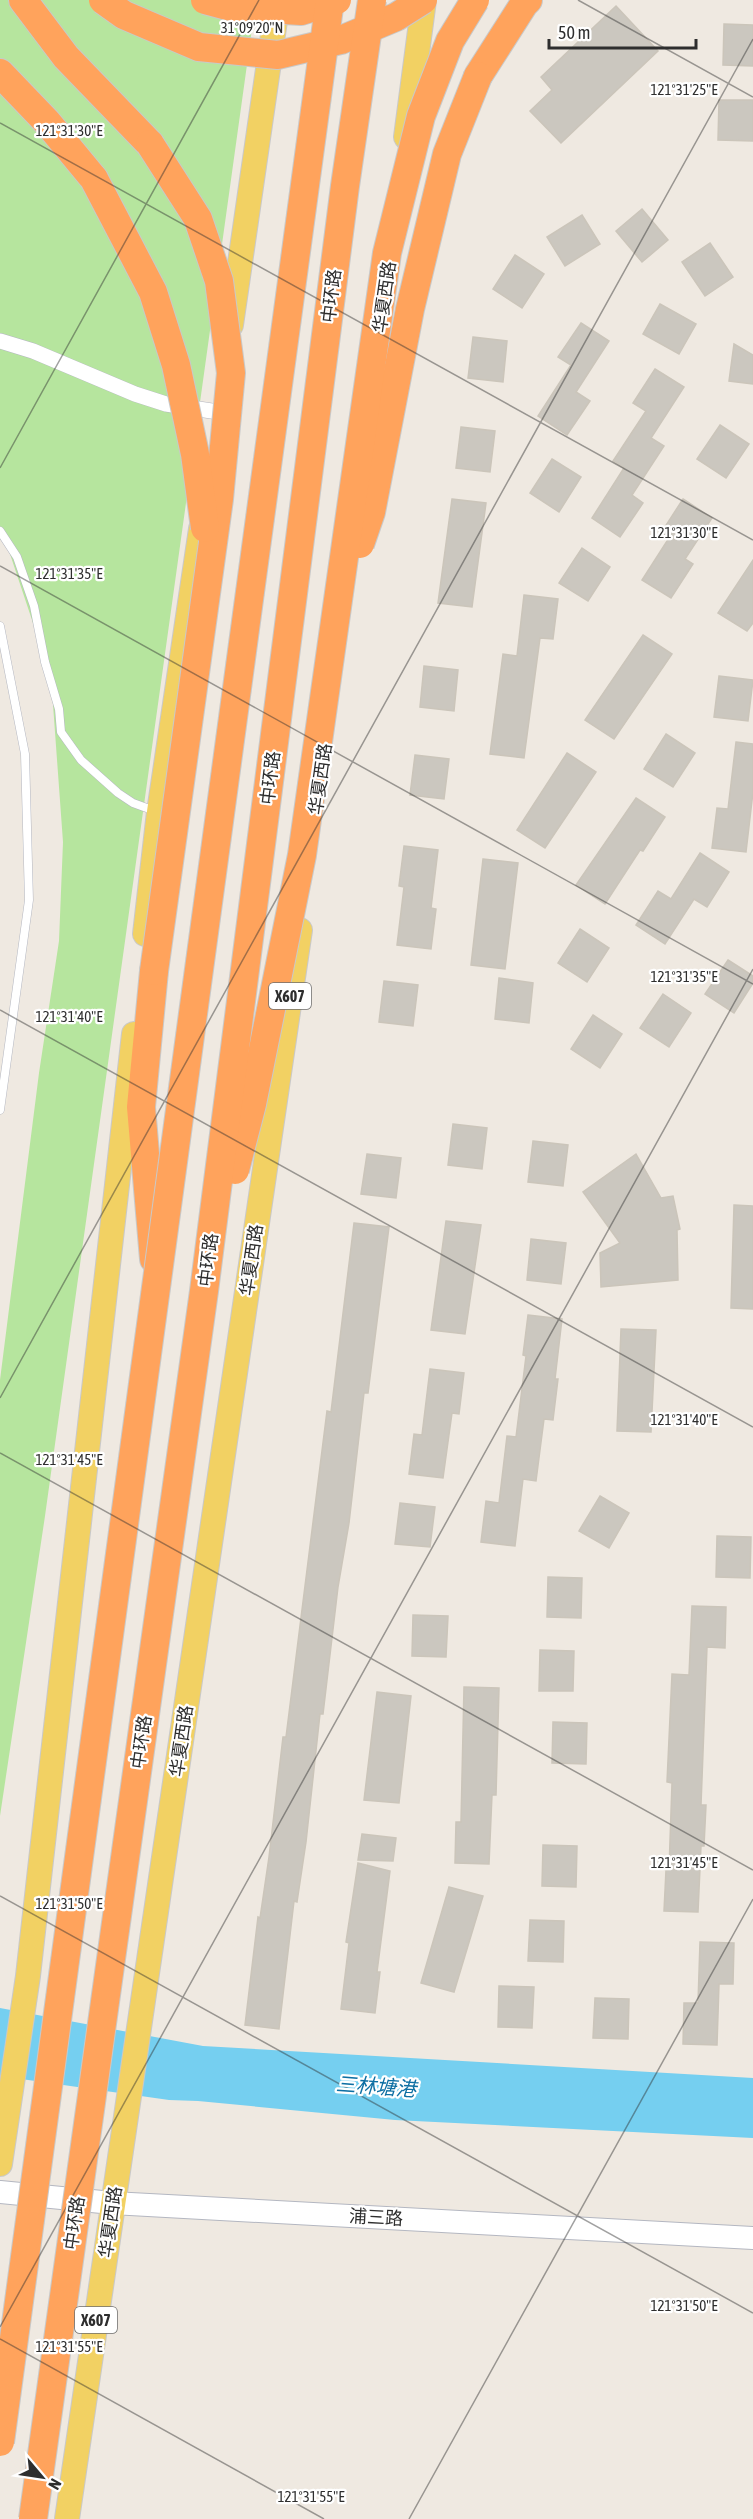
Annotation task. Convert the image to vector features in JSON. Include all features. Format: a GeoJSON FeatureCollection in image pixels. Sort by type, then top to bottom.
{"type":"FeatureCollection","features":[{"type":"Feature","properties":{"kind":"highway"},"geometry":{"type":"LineString","coordinates":[[23,0],[66,57],[150,144],[198,219],[219,280],[231,373],[219,499],[154,971],[141,1107],[156,1286]]}},
{"type":"Feature","properties":{"kind":"highway"},"geometry":{"type":"LineString","coordinates":[[103,0],[124,15],[199,47],[278,55],[341,40],[396,16],[423,0]]}},
{"type":"Feature","properties":{"kind":"highway"},"geometry":{"type":"LineString","coordinates":[[205,0],[231,7],[301,11],[337,0]]}},
{"type":"Feature","properties":{"kind":"highway"},"geometry":{"type":"LineString","coordinates":[[0,2442],[330,0]]}},
{"type":"Feature","properties":{"kind":"highway","name":"中环路"},"geometry":{"type":"LineString","coordinates":[[33,2519],[204,1291],[345,186],[372,0]]}},
{"type":"Feature","properties":{"kind":"highway"},"geometry":{"type":"LineString","coordinates":[[204,1291],[252,1104],[302,855],[389,243],[421,116],[450,41],[475,0]]}},
{"type":"Feature","properties":{"kind":"highway"},"geometry":{"type":"LineString","coordinates":[[338,608],[371,512],[410,309],[447,154],[478,76],[528,0]]}},
{"type":"Feature","properties":{"kind":"highway"},"geometry":{"type":"LineString","coordinates":[[0,73],[47,122],[94,178],[153,292],[176,365],[195,454],[210,563]]}},
{"type":"Feature","properties":{"kind":"main road"},"geometry":{"type":"LineString","coordinates":[[0,2164],[28,1976],[159,812],[278,0]]}},
{"type":"Feature","properties":{"kind":"main road","name":"华夏西路"},"geometry":{"type":"LineString","coordinates":[[67,2519],[302,912],[423,0]]}},
{"type":"Feature","properties":{"kind":"main road","name":"浦三路"},"geometry":{"type":"LineString","coordinates":[[0,2192],[112,2203],[753,2238]]}},
{"type":"Feature","properties":{"kind":"street"},"geometry":{"type":"LineString","coordinates":[[0,341],[33,351],[135,394],[166,404],[218,412]]}},
{"type":"Feature","properties":{"kind":"lane"},"geometry":{"type":"LineString","coordinates":[[0,531],[17,557],[34,606],[45,662],[59,709],[61,732],[81,760],[118,793],[133,803],[159,812]]}},
{"type":"Feature","properties":{"kind":"lane"},"geometry":{"type":"LineString","coordinates":[[0,626],[25,754],[29,900],[0,1110]]}},
{"type":"Feature","properties":{"kind":"green space"},"geometry":{"type":"Polygon","coordinates":[[[0,0],[256,0],[45,1516],[0,1816],[0,1380],[39,1073],[59,941],[63,842],[51,677],[5,539],[0,532],[0,0]]]}},
{"type":"Feature","properties":{"kind":"water","name":"三林塘港"},"geometry":{"type":"Polygon","coordinates":[[[0,2008],[203,2046],[753,2078],[753,2138],[395,2120],[169,2100],[0,2076],[0,2008]]]}},
{"type":"Feature","properties":{"kind":"building"},"geometry":{"type":"Polygon","coordinates":[[[616,6],[658,51],[561,143],[530,111],[552,90],[541,77],[616,6]]]}},
{"type":"Feature","properties":{"kind":"building"},"geometry":{"type":"Polygon","coordinates":[[[724,24],[753,25],[753,66],[723,65],[724,24]]]}},
{"type":"Feature","properties":{"kind":"building"},"geometry":{"type":"Polygon","coordinates":[[[719,100],[753,100],[753,141],[718,140],[719,100]]]}},
{"type":"Feature","properties":{"kind":"building"},"geometry":{"type":"Polygon","coordinates":[[[642,209],[668,240],[642,262],[616,231],[642,209]]]}},
{"type":"Feature","properties":{"kind":"building"},"geometry":{"type":"Polygon","coordinates":[[[582,215],[600,244],[565,266],[547,237],[582,215]]]}},
{"type":"Feature","properties":{"kind":"building"},"geometry":{"type":"Polygon","coordinates":[[[710,243],[733,277],[705,296],[682,262],[710,243]]]}},
{"type":"Feature","properties":{"kind":"building"},"geometry":{"type":"Polygon","coordinates":[[[515,255],[544,274],[522,308],[493,289],[515,255]]]}},
{"type":"Feature","properties":{"kind":"building"},"geometry":{"type":"Polygon","coordinates":[[[660,304],[696,324],[679,354],[643,334],[660,304]]]}},
{"type":"Feature","properties":{"kind":"building"},"geometry":{"type":"Polygon","coordinates":[[[581,323],[609,341],[576,392],[590,401],[567,435],[538,416],[571,365],[558,357],[581,323]]]}},
{"type":"Feature","properties":{"kind":"building"},"geometry":{"type":"Polygon","coordinates":[[[473,337],[507,341],[503,382],[468,378],[473,337]]]}},
{"type":"Feature","properties":{"kind":"building"},"geometry":{"type":"Polygon","coordinates":[[[734,344],[753,355],[753,384],[729,381],[734,344]]]}},
{"type":"Feature","properties":{"kind":"building"},"geometry":{"type":"Polygon","coordinates":[[[655,369],[684,387],[651,438],[664,446],[632,495],[643,503],[620,537],[592,518],[624,468],[613,461],[646,411],[633,403],[655,369]]]}},
{"type":"Feature","properties":{"kind":"building"},"geometry":{"type":"Polygon","coordinates":[[[720,425],[749,444],[726,478],[697,459],[720,425]]]}},
{"type":"Feature","properties":{"kind":"building"},"geometry":{"type":"Polygon","coordinates":[[[461,427],[495,431],[490,472],[456,468],[461,427]]]}},
{"type":"Feature","properties":{"kind":"building"},"geometry":{"type":"Polygon","coordinates":[[[552,459],[581,477],[559,512],[530,493],[552,459]]]}},
{"type":"Feature","properties":{"kind":"building"},"geometry":{"type":"Polygon","coordinates":[[[452,499],[486,503],[472,607],[438,603],[452,499]]]}},
{"type":"Feature","properties":{"kind":"building"},"geometry":{"type":"Polygon","coordinates":[[[683,499],[712,518],[685,559],[693,564],[671,598],[642,580],[669,538],[661,533],[683,499]]]}},
{"type":"Feature","properties":{"kind":"building"},"geometry":{"type":"Polygon","coordinates":[[[582,548],[610,567],[588,601],[559,583],[582,548]]]}},
{"type":"Feature","properties":{"kind":"building"},"geometry":{"type":"Polygon","coordinates":[[[753,560],[753,623],[747,631],[718,613],[753,560]]]}},
{"type":"Feature","properties":{"kind":"building"},"geometry":{"type":"Polygon","coordinates":[[[524,595],[558,599],[553,639],[540,638],[524,758],[490,754],[503,654],[517,656],[524,595]]]}},
{"type":"Feature","properties":{"kind":"building"},"geometry":{"type":"Polygon","coordinates":[[[643,635],[672,654],[614,739],[585,720],[643,635]]]}},
{"type":"Feature","properties":{"kind":"building"},"geometry":{"type":"Polygon","coordinates":[[[424,666],[458,670],[454,711],[420,707],[424,666]]]}},
{"type":"Feature","properties":{"kind":"building"},"geometry":{"type":"Polygon","coordinates":[[[719,676],[753,680],[748,721],[714,717],[719,676]]]}},
{"type":"Feature","properties":{"kind":"building"},"geometry":{"type":"Polygon","coordinates":[[[666,734],[695,753],[673,787],[644,769],[666,734]]]}},
{"type":"Feature","properties":{"kind":"building"},"geometry":{"type":"Polygon","coordinates":[[[736,742],[753,744],[753,792],[746,852],[712,848],[717,808],[728,809],[736,742]]]}},
{"type":"Feature","properties":{"kind":"building"},"geometry":{"type":"Polygon","coordinates":[[[567,753],[596,772],[545,848],[517,830],[567,753]]]}},
{"type":"Feature","properties":{"kind":"building"},"geometry":{"type":"Polygon","coordinates":[[[415,755],[449,759],[444,799],[410,795],[415,755]]]}},
{"type":"Feature","properties":{"kind":"building"},"geometry":{"type":"Polygon","coordinates":[[[636,798],[665,817],[643,851],[640,850],[605,904],[576,885],[636,798]]]}},
{"type":"Feature","properties":{"kind":"building"},"geometry":{"type":"Polygon","coordinates":[[[404,846],[438,850],[431,908],[436,909],[431,949],[397,945],[404,887],[399,886],[404,846]]]}},
{"type":"Feature","properties":{"kind":"building"},"geometry":{"type":"Polygon","coordinates":[[[700,853],[729,872],[707,907],[694,899],[665,944],[636,925],[658,891],[671,899],[700,853]]]}},
{"type":"Feature","properties":{"kind":"building"},"geometry":{"type":"Polygon","coordinates":[[[483,859],[518,863],[505,969],[471,965],[483,859]]]}},
{"type":"Feature","properties":{"kind":"building"},"geometry":{"type":"Polygon","coordinates":[[[580,929],[609,948],[587,982],[558,963],[580,929]]]}},
{"type":"Feature","properties":{"kind":"building"},"geometry":{"type":"Polygon","coordinates":[[[728,960],[753,976],[753,983],[734,1013],[705,994],[728,960]]]}},
{"type":"Feature","properties":{"kind":"building"},"geometry":{"type":"Polygon","coordinates":[[[499,978],[533,983],[529,1023],[495,1019],[499,978]]]}},
{"type":"Feature","properties":{"kind":"building"},"geometry":{"type":"Polygon","coordinates":[[[384,981],[418,985],[413,1026],[379,1022],[384,981]]]}},
{"type":"Feature","properties":{"kind":"building"},"geometry":{"type":"Polygon","coordinates":[[[663,994],[691,1013],[669,1047],[640,1028],[663,994]]]}},
{"type":"Feature","properties":{"kind":"building"},"geometry":{"type":"Polygon","coordinates":[[[593,1015],[622,1034],[600,1068],[571,1049],[593,1015]]]}},
{"type":"Feature","properties":{"kind":"building"},"geometry":{"type":"Polygon","coordinates":[[[453,1124],[487,1128],[482,1169],[448,1165],[453,1124]]]}},
{"type":"Feature","properties":{"kind":"building"},"geometry":{"type":"Polygon","coordinates":[[[533,1141],[568,1145],[563,1186],[528,1182],[533,1141]]]}},
{"type":"Feature","properties":{"kind":"building"},"geometry":{"type":"Polygon","coordinates":[[[367,1154],[401,1158],[396,1198],[361,1194],[367,1154]]]}},
{"type":"Feature","properties":{"kind":"building"},"geometry":{"type":"Polygon","coordinates":[[[636,1154],[661,1198],[673,1196],[680,1229],[677,1230],[678,1280],[601,1287],[600,1253],[620,1243],[583,1192],[636,1154]]]}},
{"type":"Feature","properties":{"kind":"building"},"geometry":{"type":"Polygon","coordinates":[[[734,1205],[753,1206],[753,1309],[731,1308],[734,1205]]]}},
{"type":"Feature","properties":{"kind":"building"},"geometry":{"type":"Polygon","coordinates":[[[446,1221],[481,1225],[465,1334],[431,1330],[446,1221]]]}},
{"type":"Feature","properties":{"kind":"building"},"geometry":{"type":"Polygon","coordinates":[[[354,1223],[389,1227],[368,1393],[364,1393],[323,1714],[320,1714],[306,1842],[297,1902],[294,1901],[279,2029],[245,2025],[258,1917],[260,1918],[269,1857],[283,1737],[286,1737],[327,1411],[331,1412],[354,1223]]]}},
{"type":"Feature","properties":{"kind":"building"},"geometry":{"type":"Polygon","coordinates":[[[531,1239],[566,1243],[561,1284],[527,1280],[531,1239]]]}},
{"type":"Feature","properties":{"kind":"building"},"geometry":{"type":"Polygon","coordinates":[[[528,1315],[562,1319],[553,1420],[544,1419],[536,1481],[523,1479],[515,1546],[481,1542],[486,1501],[499,1503],[507,1436],[516,1437],[526,1356],[523,1355],[528,1315]]]}},
{"type":"Feature","properties":{"kind":"building"},"geometry":{"type":"Polygon","coordinates":[[[621,1329],[656,1330],[651,1432],[617,1431],[621,1329]]]}},
{"type":"Feature","properties":{"kind":"building"},"geometry":{"type":"Polygon","coordinates":[[[430,1369],[464,1373],[459,1414],[452,1413],[443,1478],[409,1474],[414,1434],[422,1435],[430,1369]]]}},
{"type":"Feature","properties":{"kind":"building"},"geometry":{"type":"Polygon","coordinates":[[[600,1496],[629,1513],[609,1548],[579,1531],[600,1496]]]}},
{"type":"Feature","properties":{"kind":"building"},"geometry":{"type":"Polygon","coordinates":[[[400,1503],[435,1507],[430,1547],[395,1544],[400,1503]]]}},
{"type":"Feature","properties":{"kind":"building"},"geometry":{"type":"Polygon","coordinates":[[[717,1536],[751,1537],[750,1578],[716,1577],[717,1536]]]}},
{"type":"Feature","properties":{"kind":"building"},"geometry":{"type":"Polygon","coordinates":[[[548,1577],[582,1578],[581,1618],[547,1617],[548,1577]]]}},
{"type":"Feature","properties":{"kind":"building"},"geometry":{"type":"Polygon","coordinates":[[[692,1606],[726,1607],[725,1648],[707,1647],[701,1805],[706,1805],[704,1846],[701,1846],[698,1912],[664,1911],[666,1870],[669,1870],[672,1783],[667,1782],[672,1674],[689,1675],[692,1606]]]}},
{"type":"Feature","properties":{"kind":"building"},"geometry":{"type":"Polygon","coordinates":[[[413,1615],[448,1616],[446,1657],[412,1656],[413,1615]]]}},
{"type":"Feature","properties":{"kind":"building"},"geometry":{"type":"Polygon","coordinates":[[[540,1650],[574,1651],[573,1691],[539,1691],[540,1650]]]}},
{"type":"Feature","properties":{"kind":"building"},"geometry":{"type":"Polygon","coordinates":[[[464,1687],[499,1688],[496,1795],[492,1795],[489,1864],[455,1863],[456,1822],[461,1822],[464,1687]]]}},
{"type":"Feature","properties":{"kind":"building"},"geometry":{"type":"Polygon","coordinates":[[[377,1692],[411,1696],[399,1803],[364,1800],[377,1692]]]}},
{"type":"Feature","properties":{"kind":"building"},"geometry":{"type":"Polygon","coordinates":[[[553,1722],[587,1723],[586,1764],[552,1763],[553,1722]]]}},
{"type":"Feature","properties":{"kind":"building"},"geometry":{"type":"Polygon","coordinates":[[[362,1834],[396,1838],[393,1861],[358,1860],[362,1834]]]}},
{"type":"Feature","properties":{"kind":"building"},"geometry":{"type":"Polygon","coordinates":[[[543,1845],[577,1846],[576,1887],[542,1886],[543,1845]]]}},
{"type":"Feature","properties":{"kind":"building"},"geometry":{"type":"Polygon","coordinates":[[[358,1863],[390,1871],[377,1972],[380,1972],[375,2013],[341,2009],[349,1943],[346,1942],[358,1863]]]}},
{"type":"Feature","properties":{"kind":"building"},"geometry":{"type":"Polygon","coordinates":[[[449,1887],[483,1896],[454,1992],[421,1983],[449,1887]]]}},
{"type":"Feature","properties":{"kind":"building"},"geometry":{"type":"Polygon","coordinates":[[[530,1920],[564,1921],[563,1962],[528,1961],[530,1920]]]}},
{"type":"Feature","properties":{"kind":"building"},"geometry":{"type":"Polygon","coordinates":[[[700,1942],[734,1943],[733,1984],[719,1984],[717,2045],[683,2044],[684,2003],[698,2003],[700,1942]]]}},
{"type":"Feature","properties":{"kind":"building"},"geometry":{"type":"Polygon","coordinates":[[[499,1986],[534,1987],[532,2028],[498,2027],[499,1986]]]}},
{"type":"Feature","properties":{"kind":"building"},"geometry":{"type":"Polygon","coordinates":[[[595,1998],[629,1999],[628,2039],[593,2038],[595,1998]]]}}]}
